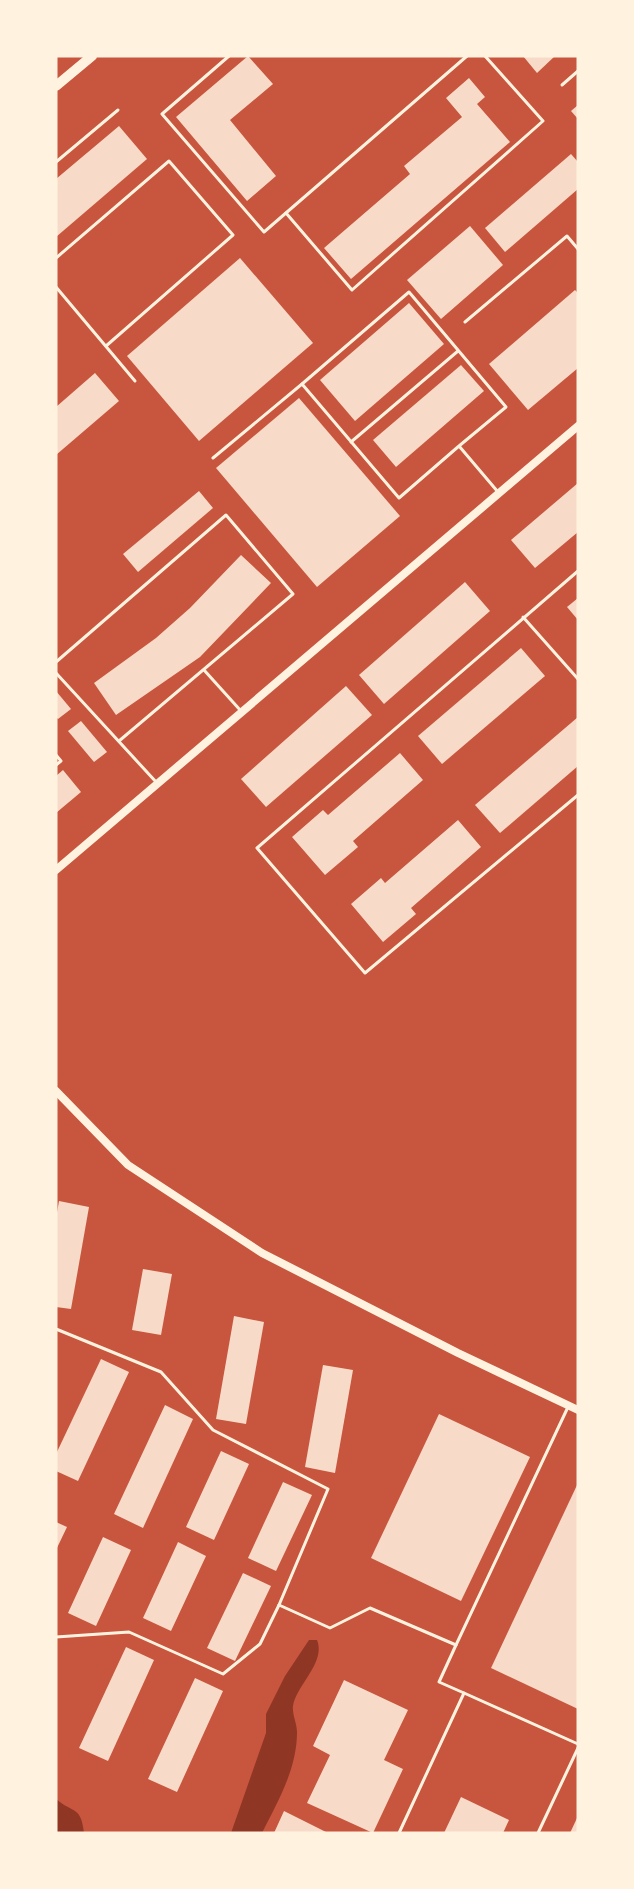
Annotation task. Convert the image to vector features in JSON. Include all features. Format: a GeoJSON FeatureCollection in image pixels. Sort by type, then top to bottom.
{"type":"FeatureCollection","features":[{"type":"Feature","properties":{"kind":"main road"},"geometry":{"type":"LineString","coordinates":[[56,86],[92,56]]}},
{"type":"Feature","properties":{"kind":"street"},"geometry":{"type":"LineString","coordinates":[[56,870],[578,426]]}},
{"type":"Feature","properties":{"kind":"street"},"geometry":{"type":"LineString","coordinates":[[56,1091],[128,1165],[262,1253],[458,1353],[578,1410]]}},
{"type":"Feature","properties":{"kind":"lane"},"geometry":{"type":"LineString","coordinates":[[229,56],[162,114],[264,232],[467,56]]}},
{"type":"Feature","properties":{"kind":"lane"},"geometry":{"type":"LineString","coordinates":[[286,213],[352,290],[543,122],[485,56]]}},
{"type":"Feature","properties":{"kind":"lane"},"geometry":{"type":"LineString","coordinates":[[562,85],[578,71]]}},
{"type":"Feature","properties":{"kind":"lane"},"geometry":{"type":"LineString","coordinates":[[56,162],[118,110]]}},
{"type":"Feature","properties":{"kind":"lane"},"geometry":{"type":"LineString","coordinates":[[56,258],[169,161],[233,235],[106,346]]}},
{"type":"Feature","properties":{"kind":"lane"},"geometry":{"type":"LineString","coordinates":[[465,322],[566,236],[578,249]]}},
{"type":"Feature","properties":{"kind":"lane"},"geometry":{"type":"LineString","coordinates":[[56,286],[135,381]]}},
{"type":"Feature","properties":{"kind":"lane"},"geometry":{"type":"LineString","coordinates":[[213,458],[408,292],[506,407],[399,498],[302,384]]}},
{"type":"Feature","properties":{"kind":"lane"},"geometry":{"type":"LineString","coordinates":[[351,442],[458,351]]}},
{"type":"Feature","properties":{"kind":"lane"},"geometry":{"type":"LineString","coordinates":[[459,446],[499,493]]}},
{"type":"Feature","properties":{"kind":"lane"},"geometry":{"type":"LineString","coordinates":[[56,662],[226,515],[293,594],[119,741]]}},
{"type":"Feature","properties":{"kind":"lane"},"geometry":{"type":"LineString","coordinates":[[578,571],[257,848],[365,973],[578,795]]}},
{"type":"Feature","properties":{"kind":"lane"},"geometry":{"type":"LineString","coordinates":[[523,617],[578,679]]}},
{"type":"Feature","properties":{"kind":"lane"},"geometry":{"type":"LineString","coordinates":[[204,670],[242,712]]}},
{"type":"Feature","properties":{"kind":"lane"},"geometry":{"type":"LineString","coordinates":[[56,673],[157,783]]}},
{"type":"Feature","properties":{"kind":"lane"},"geometry":{"type":"LineString","coordinates":[[56,755],[61,761],[56,765]]}},
{"type":"Feature","properties":{"kind":"lane"},"geometry":{"type":"LineString","coordinates":[[56,1330],[161,1372],[214,1430],[328,1489],[279,1606],[260,1644],[223,1674],[129,1632],[56,1637]]}},
{"type":"Feature","properties":{"kind":"lane"},"geometry":{"type":"LineString","coordinates":[[538,1833],[578,1746],[439,1682],[569,1406]]}},
{"type":"Feature","properties":{"kind":"lane"},"geometry":{"type":"LineString","coordinates":[[279,1606],[330,1628],[370,1608],[456,1645]]}},
{"type":"Feature","properties":{"kind":"lane"},"geometry":{"type":"LineString","coordinates":[[399,1833],[464,1693]]}},
{"type":"Feature","properties":{"kind":"shaded area"},"geometry":{"type":"Polygon","coordinates":[[[309,1640],[317,1640],[318,1657],[293,1706],[297,1729],[296,1746],[286,1784],[262,1833],[231,1833],[266,1733],[266,1714],[285,1676],[309,1640]]]}},
{"type":"Feature","properties":{"kind":"shaded area"},"geometry":{"type":"Polygon","coordinates":[[[56,1799],[79,1814],[84,1833],[56,1833],[56,1799]]]}},
{"type":"Feature","properties":{"kind":"building"},"geometry":{"type":"Polygon","coordinates":[[[248,56],[273,84],[230,120],[276,176],[247,201],[176,117],[248,56]]]}},
{"type":"Feature","properties":{"kind":"building"},"geometry":{"type":"Polygon","coordinates":[[[523,56],[555,56],[537,73],[523,56]]]}},
{"type":"Feature","properties":{"kind":"building"},"geometry":{"type":"Polygon","coordinates":[[[469,78],[485,97],[477,104],[510,142],[351,279],[324,248],[410,174],[404,166],[462,117],[446,98],[469,78]]]}},
{"type":"Feature","properties":{"kind":"building"},"geometry":{"type":"Polygon","coordinates":[[[578,105],[578,119],[571,111],[578,105]]]}},
{"type":"Feature","properties":{"kind":"building"},"geometry":{"type":"Polygon","coordinates":[[[119,126],[147,159],[56,237],[56,179],[119,126]]]}},
{"type":"Feature","properties":{"kind":"building"},"geometry":{"type":"Polygon","coordinates":[[[571,154],[578,162],[578,189],[505,252],[485,228],[571,154]]]}},
{"type":"Feature","properties":{"kind":"building"},"geometry":{"type":"Polygon","coordinates":[[[470,226],[503,265],[441,319],[407,280],[470,226]]]}},
{"type":"Feature","properties":{"kind":"building"},"geometry":{"type":"Polygon","coordinates":[[[240,258],[313,343],[199,441],[127,356],[240,258]]]}},
{"type":"Feature","properties":{"kind":"building"},"geometry":{"type":"Polygon","coordinates":[[[575,290],[578,293],[578,368],[528,410],[489,364],[575,290]]]}},
{"type":"Feature","properties":{"kind":"building"},"geometry":{"type":"Polygon","coordinates":[[[409,303],[444,344],[355,421],[320,380],[409,303]]]}},
{"type":"Feature","properties":{"kind":"building"},"geometry":{"type":"Polygon","coordinates":[[[461,365],[484,391],[396,467],[373,440],[461,365]]]}},
{"type":"Feature","properties":{"kind":"building"},"geometry":{"type":"Polygon","coordinates":[[[95,373],[119,401],[56,455],[56,407],[95,373]]]}},
{"type":"Feature","properties":{"kind":"building"},"geometry":{"type":"Polygon","coordinates":[[[299,398],[400,516],[317,587],[216,468],[299,398]]]}},
{"type":"Feature","properties":{"kind":"building"},"geometry":{"type":"Polygon","coordinates":[[[578,483],[578,532],[535,568],[511,540],[578,483]]]}},
{"type":"Feature","properties":{"kind":"building"},"geometry":{"type":"Polygon","coordinates":[[[199,491],[213,508],[138,572],[123,554],[199,491]]]}},
{"type":"Feature","properties":{"kind":"building"},"geometry":{"type":"Polygon","coordinates":[[[241,555],[271,583],[200,657],[116,715],[94,683],[156,638],[190,608],[241,555]]]}},
{"type":"Feature","properties":{"kind":"building"},"geometry":{"type":"Polygon","coordinates":[[[465,582],[490,611],[384,704],[359,675],[465,582]]]}},
{"type":"Feature","properties":{"kind":"building"},"geometry":{"type":"Polygon","coordinates":[[[578,598],[578,620],[567,607],[578,598]]]}},
{"type":"Feature","properties":{"kind":"building"},"geometry":{"type":"Polygon","coordinates":[[[521,648],[545,676],[442,764],[418,736],[521,648]]]}},
{"type":"Feature","properties":{"kind":"building"},"geometry":{"type":"Polygon","coordinates":[[[346,686],[372,715],[266,807],[241,779],[346,686]]]}},
{"type":"Feature","properties":{"kind":"building"},"geometry":{"type":"Polygon","coordinates":[[[56,691],[71,709],[58,719],[56,717],[56,691]]]}},
{"type":"Feature","properties":{"kind":"building"},"geometry":{"type":"Polygon","coordinates":[[[578,717],[578,766],[500,833],[475,805],[578,717]]]}},
{"type":"Feature","properties":{"kind":"building"},"geometry":{"type":"Polygon","coordinates":[[[81,721],[107,752],[94,762],[68,731],[81,721]]]}},
{"type":"Feature","properties":{"kind":"building"},"geometry":{"type":"Polygon","coordinates":[[[400,753],[423,780],[353,841],[358,847],[325,875],[292,837],[323,810],[328,815],[400,753]]]}},
{"type":"Feature","properties":{"kind":"building"},"geometry":{"type":"Polygon","coordinates":[[[63,770],[81,792],[56,813],[56,776],[63,770]]]}},
{"type":"Feature","properties":{"kind":"building"},"geometry":{"type":"Polygon","coordinates":[[[458,820],[481,847],[411,908],[416,914],[383,942],[351,904],[381,878],[385,883],[458,820]]]}},
{"type":"Feature","properties":{"kind":"building"},"geometry":{"type":"Polygon","coordinates":[[[59,1201],[89,1207],[71,1309],[56,1307],[56,1218],[59,1201]]]}},
{"type":"Feature","properties":{"kind":"building"},"geometry":{"type":"Polygon","coordinates":[[[143,1269],[172,1274],[161,1335],[132,1330],[143,1269]]]}},
{"type":"Feature","properties":{"kind":"building"},"geometry":{"type":"Polygon","coordinates":[[[234,1316],[264,1322],[246,1424],[216,1419],[234,1316]]]}},
{"type":"Feature","properties":{"kind":"building"},"geometry":{"type":"Polygon","coordinates":[[[101,1359],[129,1372],[78,1481],[56,1471],[56,1454],[101,1359]]]}},
{"type":"Feature","properties":{"kind":"building"},"geometry":{"type":"Polygon","coordinates":[[[323,1365],[353,1370],[335,1473],[305,1467],[323,1365]]]}},
{"type":"Feature","properties":{"kind":"building"},"geometry":{"type":"Polygon","coordinates":[[[165,1405],[193,1419],[143,1528],[114,1514],[165,1405]]]}},
{"type":"Feature","properties":{"kind":"building"},"geometry":{"type":"Polygon","coordinates":[[[439,1414],[530,1457],[461,1601],[371,1558],[439,1414]]]}},
{"type":"Feature","properties":{"kind":"building"},"geometry":{"type":"Polygon","coordinates":[[[221,1451],[249,1464],[214,1540],[186,1527],[221,1451]]]}},
{"type":"Feature","properties":{"kind":"building"},"geometry":{"type":"Polygon","coordinates":[[[283,1482],[312,1495],[276,1571],[248,1558],[283,1482]]]}},
{"type":"Feature","properties":{"kind":"building"},"geometry":{"type":"Polygon","coordinates":[[[578,1483],[578,1709],[491,1668],[578,1483]]]}},
{"type":"Feature","properties":{"kind":"building"},"geometry":{"type":"Polygon","coordinates":[[[56,1522],[67,1527],[56,1550],[56,1522]]]}},
{"type":"Feature","properties":{"kind":"building"},"geometry":{"type":"Polygon","coordinates":[[[103,1537],[131,1550],[96,1626],[68,1613],[103,1537]]]}},
{"type":"Feature","properties":{"kind":"building"},"geometry":{"type":"Polygon","coordinates":[[[178,1542],[206,1556],[171,1631],[143,1618],[178,1542]]]}},
{"type":"Feature","properties":{"kind":"building"},"geometry":{"type":"Polygon","coordinates":[[[243,1573],[271,1586],[235,1661],[207,1648],[243,1573]]]}},
{"type":"Feature","properties":{"kind":"building"},"geometry":{"type":"Polygon","coordinates":[[[126,1647],[154,1660],[108,1761],[79,1748],[126,1647]]]}},
{"type":"Feature","properties":{"kind":"building"},"geometry":{"type":"Polygon","coordinates":[[[195,1678],[223,1691],[177,1792],[148,1779],[195,1678]]]}},
{"type":"Feature","properties":{"kind":"building"},"geometry":{"type":"Polygon","coordinates":[[[344,1680],[408,1710],[384,1760],[403,1769],[373,1833],[307,1803],[330,1755],[313,1746],[344,1680]]]}},
{"type":"Feature","properties":{"kind":"building"},"geometry":{"type":"Polygon","coordinates":[[[461,1797],[509,1820],[503,1833],[444,1833],[461,1797]]]}},
{"type":"Feature","properties":{"kind":"building"},"geometry":{"type":"Polygon","coordinates":[[[284,1811],[328,1833],[274,1833],[284,1811]]]}},
{"type":"Feature","properties":{"kind":"building"},"geometry":{"type":"Polygon","coordinates":[[[578,1816],[578,1833],[570,1833],[578,1816]]]}}]}
